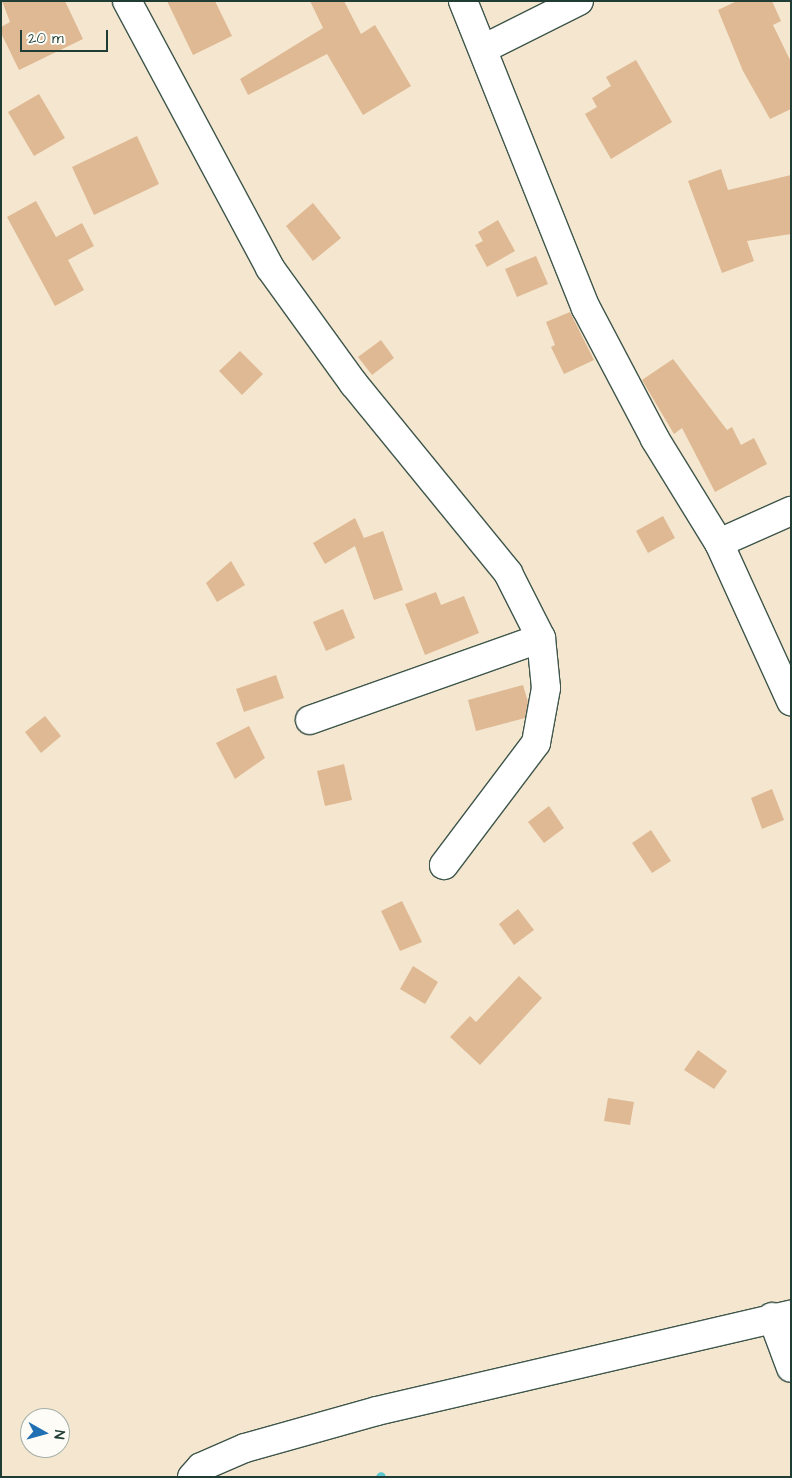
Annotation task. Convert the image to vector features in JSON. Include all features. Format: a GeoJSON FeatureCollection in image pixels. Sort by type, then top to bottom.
{"type":"FeatureCollection","features":[{"type":"Feature","properties":{"kind":"street"},"geometry":{"type":"LineString","coordinates":[[127,1],[270,268],[354,384],[508,573],[541,638],[546,688],[536,743],[444,865]]}},
{"type":"Feature","properties":{"kind":"street"},"geometry":{"type":"LineString","coordinates":[[463,1],[485,48],[586,308],[655,439],[719,543],[791,701]]}},
{"type":"Feature","properties":{"kind":"street"},"geometry":{"type":"LineString","coordinates":[[485,48],[580,1]]}},
{"type":"Feature","properties":{"kind":"street"},"geometry":{"type":"LineString","coordinates":[[719,543],[791,511]]}},
{"type":"Feature","properties":{"kind":"street"},"geometry":{"type":"LineString","coordinates":[[310,720],[541,638]]}},
{"type":"Feature","properties":{"kind":"street"},"geometry":{"type":"LineString","coordinates":[[192,1477],[201,1468],[245,1448],[377,1411],[782,1316],[791,1368]]}},
{"type":"Feature","properties":{"kind":"building"},"geometry":{"type":"Polygon","coordinates":[[[2,1],[65,1],[83,39],[19,70],[1,33],[1,27],[10,22],[2,1]]]}},
{"type":"Feature","properties":{"kind":"building"},"geometry":{"type":"Polygon","coordinates":[[[167,1],[215,1],[232,36],[193,55],[167,1]]]}},
{"type":"Feature","properties":{"kind":"building"},"geometry":{"type":"Polygon","coordinates":[[[310,1],[344,1],[361,34],[375,25],[411,86],[363,115],[327,54],[248,95],[240,79],[323,28],[310,1]]]}},
{"type":"Feature","properties":{"kind":"building"},"geometry":{"type":"Polygon","coordinates":[[[737,1],[772,1],[781,21],[773,25],[791,62],[791,109],[770,119],[743,71],[718,10],[737,1]]]}},
{"type":"Feature","properties":{"kind":"building"},"geometry":{"type":"Polygon","coordinates":[[[636,60],[672,122],[611,159],[585,114],[597,107],[592,98],[611,86],[606,77],[636,60]]]}},
{"type":"Feature","properties":{"kind":"building"},"geometry":{"type":"Polygon","coordinates":[[[39,94],[65,138],[34,156],[8,112],[39,94]]]}},
{"type":"Feature","properties":{"kind":"building"},"geometry":{"type":"Polygon","coordinates":[[[137,136],[159,184],[94,215],[72,167],[137,136]]]}},
{"type":"Feature","properties":{"kind":"building"},"geometry":{"type":"Polygon","coordinates":[[[721,169],[728,190],[791,175],[791,234],[747,241],[754,261],[722,273],[688,181],[721,169]]]}},
{"type":"Feature","properties":{"kind":"building"},"geometry":{"type":"Polygon","coordinates":[[[36,201],[56,237],[82,223],[94,246],[68,260],[84,290],[55,306],[7,217],[36,201]]]}},
{"type":"Feature","properties":{"kind":"building"},"geometry":{"type":"Polygon","coordinates":[[[313,203],[341,238],[313,261],[286,226],[313,203]]]}},
{"type":"Feature","properties":{"kind":"building"},"geometry":{"type":"Polygon","coordinates":[[[498,220],[515,251],[487,267],[475,245],[483,241],[478,232],[498,220]]]}},
{"type":"Feature","properties":{"kind":"building"},"geometry":{"type":"Polygon","coordinates":[[[536,256],[548,284],[517,297],[505,269],[536,256]]]}},
{"type":"Feature","properties":{"kind":"building"},"geometry":{"type":"Polygon","coordinates":[[[570,312],[594,360],[564,374],[551,347],[555,345],[546,322],[570,312]]]}},
{"type":"Feature","properties":{"kind":"building"},"geometry":{"type":"Polygon","coordinates":[[[381,340],[394,358],[372,375],[358,357],[381,340]]]}},
{"type":"Feature","properties":{"kind":"building"},"geometry":{"type":"Polygon","coordinates":[[[240,351],[263,374],[242,395],[219,371],[240,351]]]}},
{"type":"Feature","properties":{"kind":"building"},"geometry":{"type":"Polygon","coordinates":[[[673,359],[727,430],[732,427],[741,445],[754,438],[767,464],[715,492],[682,428],[674,434],[642,380],[673,359]]]}},
{"type":"Feature","properties":{"kind":"building"},"geometry":{"type":"Polygon","coordinates":[[[663,516],[675,538],[648,553],[636,531],[663,516]]]}},
{"type":"Feature","properties":{"kind":"building"},"geometry":{"type":"Polygon","coordinates":[[[355,518],[364,538],[383,531],[403,590],[374,600],[355,546],[325,564],[313,543],[355,518]]]}},
{"type":"Feature","properties":{"kind":"building"},"geometry":{"type":"Polygon","coordinates":[[[231,561],[245,585],[217,602],[206,583],[231,561]]]}},
{"type":"Feature","properties":{"kind":"building"},"geometry":{"type":"Polygon","coordinates":[[[436,592],[441,605],[464,596],[479,633],[425,655],[405,604],[436,592]]]}},
{"type":"Feature","properties":{"kind":"building"},"geometry":{"type":"Polygon","coordinates":[[[343,609],[355,638],[326,651],[313,622],[343,609]]]}},
{"type":"Feature","properties":{"kind":"building"},"geometry":{"type":"Polygon","coordinates":[[[276,675],[284,698],[244,712],[236,689],[276,675]]]}},
{"type":"Feature","properties":{"kind":"building"},"geometry":{"type":"Polygon","coordinates":[[[523,685],[528,702],[525,718],[476,731],[468,700],[523,685]]]}},
{"type":"Feature","properties":{"kind":"building"},"geometry":{"type":"Polygon","coordinates":[[[45,716],[61,736],[41,753],[25,732],[45,716]]]}},
{"type":"Feature","properties":{"kind":"building"},"geometry":{"type":"Polygon","coordinates":[[[249,726],[265,758],[235,779],[216,743],[249,726]]]}},
{"type":"Feature","properties":{"kind":"building"},"geometry":{"type":"Polygon","coordinates":[[[344,764],[352,800],[325,806],[317,771],[344,764]]]}},
{"type":"Feature","properties":{"kind":"building"},"geometry":{"type":"Polygon","coordinates":[[[772,789],[784,820],[762,829],[751,798],[772,789]]]}},
{"type":"Feature","properties":{"kind":"building"},"geometry":{"type":"Polygon","coordinates":[[[549,806],[564,828],[544,843],[528,822],[549,806]]]}},
{"type":"Feature","properties":{"kind":"building"},"geometry":{"type":"Polygon","coordinates":[[[651,830],[671,861],[652,873],[632,843],[651,830]]]}},
{"type":"Feature","properties":{"kind":"building"},"geometry":{"type":"Polygon","coordinates":[[[402,901],[422,942],[400,951],[381,911],[402,901]]]}},
{"type":"Feature","properties":{"kind":"building"},"geometry":{"type":"Polygon","coordinates":[[[518,909],[534,930],[514,945],[499,924],[518,909]]]}},
{"type":"Feature","properties":{"kind":"building"},"geometry":{"type":"Polygon","coordinates":[[[413,966],[438,982],[425,1004],[400,989],[413,966]]]}},
{"type":"Feature","properties":{"kind":"building"},"geometry":{"type":"Polygon","coordinates":[[[519,976],[542,998],[480,1065],[450,1037],[470,1016],[476,1022],[519,976]]]}},
{"type":"Feature","properties":{"kind":"building"},"geometry":{"type":"Polygon","coordinates":[[[698,1050],[727,1071],[714,1089],[684,1070],[698,1050]]]}},
{"type":"Feature","properties":{"kind":"building"},"geometry":{"type":"Polygon","coordinates":[[[608,1098],[634,1102],[630,1125],[604,1121],[608,1098]]]}}]}
